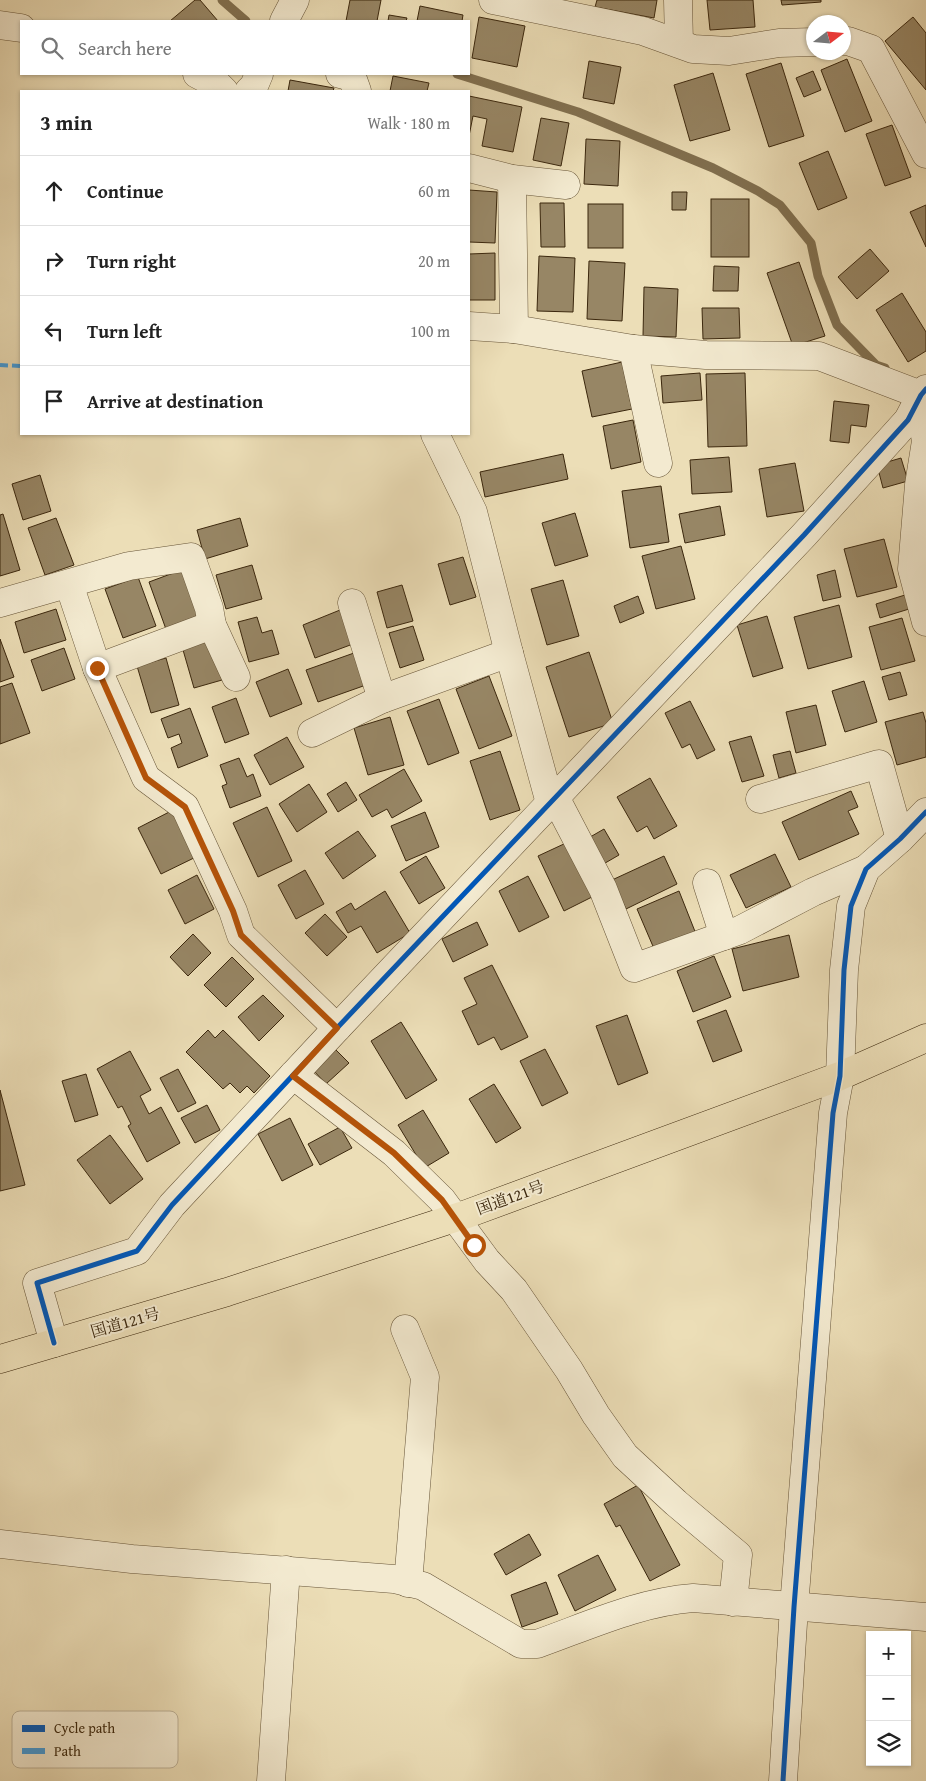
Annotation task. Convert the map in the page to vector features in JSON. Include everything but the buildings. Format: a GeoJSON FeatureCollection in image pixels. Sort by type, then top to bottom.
{"type":"FeatureCollection","features":[{"type":"Feature","properties":{"kind":"highway","name":"国道121号"},"geometry":{"type":"LineString","coordinates":[[0,1359],[227,1292],[455,1217],[840,1076],[926,1038]]}},
{"type":"Feature","properties":{"kind":"street"},"geometry":{"type":"LineString","coordinates":[[285,20],[295,0]]}},
{"type":"Feature","properties":{"kind":"street"},"geometry":{"type":"LineString","coordinates":[[493,0],[643,31],[693,49],[729,51],[779,43],[806,42]]}},
{"type":"Feature","properties":{"kind":"street"},"geometry":{"type":"LineString","coordinates":[[678,0],[678,43]]}},
{"type":"Feature","properties":{"kind":"street"},"geometry":{"type":"LineString","coordinates":[[0,25],[20,28]]}},
{"type":"Feature","properties":{"kind":"street"},"geometry":{"type":"LineString","coordinates":[[851,42],[871,49],[926,154]]}},
{"type":"Feature","properties":{"kind":"street"},"geometry":{"type":"LineString","coordinates":[[199,75],[218,85],[223,90]]}},
{"type":"Feature","properties":{"kind":"street"},"geometry":{"type":"LineString","coordinates":[[251,90],[259,75]]}},
{"type":"Feature","properties":{"kind":"street"},"geometry":{"type":"LineString","coordinates":[[344,75],[352,77],[357,90]]}},
{"type":"Feature","properties":{"kind":"street"},"geometry":{"type":"LineString","coordinates":[[470,168],[512,179],[566,185]]}},
{"type":"Feature","properties":{"kind":"street"},"geometry":{"type":"LineString","coordinates":[[512,179],[514,329]]}},
{"type":"Feature","properties":{"kind":"street"},"geometry":{"type":"LineString","coordinates":[[470,326],[514,329],[633,349],[706,355],[819,356],[924,392],[919,423],[926,440],[919,486],[912,568],[926,622]]}},
{"type":"Feature","properties":{"kind":"street"},"geometry":{"type":"LineString","coordinates":[[633,349],[658,464]]}},
{"type":"Feature","properties":{"kind":"street"},"geometry":{"type":"LineString","coordinates":[[54,1343],[37,1283],[137,1251],[172,1205],[552,800],[804,535],[919,423]]}},
{"type":"Feature","properties":{"kind":"street"},"geometry":{"type":"LineString","coordinates":[[435,435],[473,512],[509,653],[552,800],[603,889],[634,968],[740,930],[813,892],[866,869],[900,839],[926,812]]}},
{"type":"Feature","properties":{"kind":"street"},"geometry":{"type":"LineString","coordinates":[[0,603],[129,566],[191,557],[209,608],[212,625],[236,677]]}},
{"type":"Feature","properties":{"kind":"street"},"geometry":{"type":"LineString","coordinates":[[68,584],[97,668],[146,778],[185,807],[233,911],[241,935],[337,1028]]}},
{"type":"Feature","properties":{"kind":"street"},"geometry":{"type":"LineString","coordinates":[[352,603],[382,699]]}},
{"type":"Feature","properties":{"kind":"street"},"geometry":{"type":"LineString","coordinates":[[97,668],[212,625]]}},
{"type":"Feature","properties":{"kind":"street"},"geometry":{"type":"LineString","coordinates":[[312,734],[382,699],[509,653]]}},
{"type":"Feature","properties":{"kind":"street"},"geometry":{"type":"LineString","coordinates":[[760,799],[879,764],[900,839]]}},
{"type":"Feature","properties":{"kind":"street"},"geometry":{"type":"LineString","coordinates":[[783,1781],[794,1607],[832,1123],[840,1076],[844,970],[851,906],[866,869]]}},
{"type":"Feature","properties":{"kind":"street"},"geometry":{"type":"LineString","coordinates":[[707,883],[724,936]]}},
{"type":"Feature","properties":{"kind":"street"},"geometry":{"type":"LineString","coordinates":[[293,1076],[394,1153],[442,1200],[486,1261],[514,1290],[625,1456],[676,1503],[738,1555],[733,1602]]}},
{"type":"Feature","properties":{"kind":"street"},"geometry":{"type":"LineString","coordinates":[[405,1329],[424,1377],[408,1583]]}},
{"type":"Feature","properties":{"kind":"street"},"geometry":{"type":"LineString","coordinates":[[0,1544],[132,1559],[394,1579],[423,1586],[521,1644],[537,1644],[643,1607],[670,1600],[693,1598],[926,1617]]}},
{"type":"Feature","properties":{"kind":"street"},"geometry":{"type":"LineString","coordinates":[[271,1781],[286,1570]]}},
{"type":"Feature","properties":{"kind":"waterway"},"geometry":{"type":"LineString","coordinates":[[222,0],[245,20]]}},
{"type":"Feature","properties":{"kind":"waterway"},"geometry":{"type":"LineString","coordinates":[[460,75],[578,112],[713,168],[758,191],[780,205],[811,243],[818,276],[837,325],[876,365],[885,368]]}},
{"type":"Feature","properties":{"kind":"marked path"},"geometry":{"type":"LineString","coordinates":[[0,365],[20,366]]}},
{"type":"Feature","properties":{"kind":"cycle path"},"geometry":{"type":"LineString","coordinates":[[54,1343],[37,1283],[137,1251],[172,1205],[804,535],[908,420],[926,389]]}},
{"type":"Feature","properties":{"kind":"cycle path"},"geometry":{"type":"LineString","coordinates":[[783,1781],[794,1607],[833,1113],[840,1076],[844,970],[851,906],[866,869],[900,839],[926,812]]}},
{"type":"Feature","properties":{"kind":"route"},"geometry":{"type":"LineString","coordinates":[[97,668],[146,778],[185,807],[233,911],[241,935],[337,1028],[293,1076],[394,1153],[442,1200],[474,1245]]}}]}
